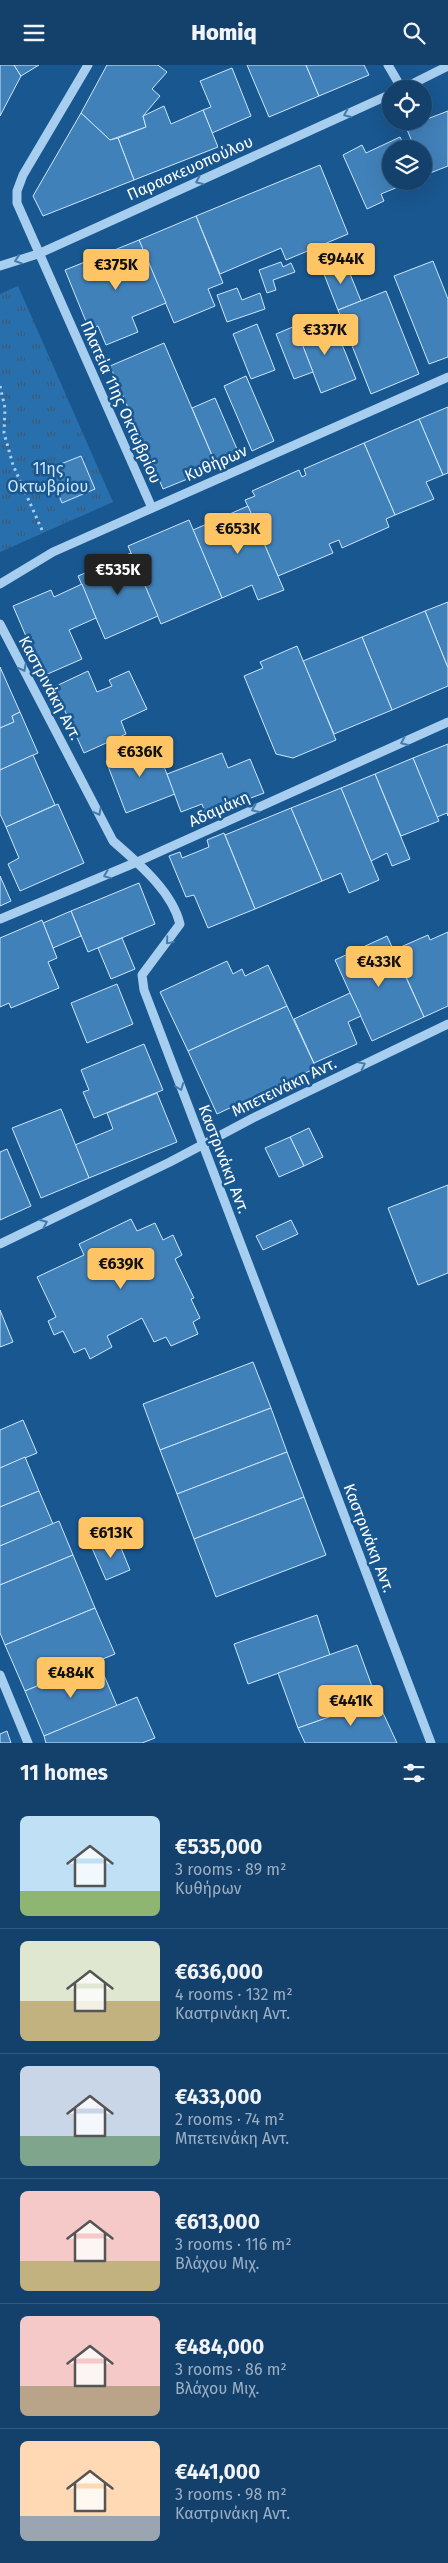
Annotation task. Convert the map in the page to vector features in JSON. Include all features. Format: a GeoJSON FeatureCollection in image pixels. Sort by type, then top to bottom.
{"type":"FeatureCollection","features":[{"type":"Feature","properties":{"kind":"street","name":"Πλατεία 11ης Οκτωβρίου"},"geometry":{"type":"LineString","coordinates":[[88,65],[23,175],[17,191],[17,203],[152,508]]}},
{"type":"Feature","properties":{"kind":"street"},"geometry":{"type":"LineString","coordinates":[[388,65],[397,80]]}},
{"type":"Feature","properties":{"kind":"street"},"geometry":{"type":"LineString","coordinates":[[420,80],[448,66]]}},
{"type":"Feature","properties":{"kind":"street","name":"Παρασκευοπούλου"},"geometry":{"type":"LineString","coordinates":[[0,266],[38,254],[382,98]]}},
{"type":"Feature","properties":{"kind":"street","name":"Κυθήρων"},"geometry":{"type":"LineString","coordinates":[[0,584],[53,552],[448,377]]}},
{"type":"Feature","properties":{"kind":"street","name":"Καστρινάκη Αντ."},"geometry":{"type":"LineString","coordinates":[[0,624],[113,841],[137,862],[176,909],[180,924],[172,938],[152,959],[142,975],[144,990],[431,1743]]}},
{"type":"Feature","properties":{"kind":"street","name":"Αδαμάκη"},"geometry":{"type":"LineString","coordinates":[[0,919],[137,862],[448,722]]}},
{"type":"Feature","properties":{"kind":"street","name":"Μπετεινάκη Αντ."},"geometry":{"type":"LineString","coordinates":[[0,1244],[261,1114],[448,1025]]}},
{"type":"Feature","properties":{"kind":"street"},"geometry":{"type":"LineString","coordinates":[[0,1675],[28,1743]]}},
{"type":"Feature","properties":{"kind":"path"},"geometry":{"type":"LineString","coordinates":[[0,386],[5,408],[4,433],[13,465],[53,552]]}},
{"type":"Feature","properties":{"kind":"green space","name":"11ης Οκτωβρίου"},"geometry":{"type":"Polygon","coordinates":[[[18,286],[113,502],[0,552],[0,294],[18,286]]]}},
{"type":"Feature","properties":{"kind":"building"},"geometry":{"type":"Polygon","coordinates":[[[0,65],[14,65],[21,76],[0,116],[0,65]]]}},
{"type":"Feature","properties":{"kind":"building"},"geometry":{"type":"Polygon","coordinates":[[[14,65],[39,65],[21,76],[14,65]]]}},
{"type":"Feature","properties":{"kind":"building"},"geometry":{"type":"Polygon","coordinates":[[[107,65],[158,65],[167,72],[152,89],[160,96],[143,116],[146,127],[110,140],[81,113],[107,65]]]}},
{"type":"Feature","properties":{"kind":"building"},"geometry":{"type":"Polygon","coordinates":[[[247,65],[306,65],[319,96],[269,117],[247,65]]]}},
{"type":"Feature","properties":{"kind":"building"},"geometry":{"type":"Polygon","coordinates":[[[306,65],[364,65],[369,75],[319,96],[306,65]]]}},
{"type":"Feature","properties":{"kind":"building"},"geometry":{"type":"Polygon","coordinates":[[[232,68],[251,116],[212,133],[203,110],[211,107],[200,81],[232,68]]]}},
{"type":"Feature","properties":{"kind":"building"},"geometry":{"type":"Polygon","coordinates":[[[164,106],[171,124],[203,110],[218,147],[134,180],[118,138],[146,127],[143,116],[164,106]]]}},
{"type":"Feature","properties":{"kind":"building"},"geometry":{"type":"Polygon","coordinates":[[[448,111],[448,166],[432,172],[432,140],[411,140],[407,130],[432,130],[432,117],[448,111]]]}},
{"type":"Feature","properties":{"kind":"building"},"geometry":{"type":"Polygon","coordinates":[[[81,113],[110,140],[118,138],[134,180],[43,216],[33,196],[81,113]]]}},
{"type":"Feature","properties":{"kind":"building"},"geometry":{"type":"Polygon","coordinates":[[[362,145],[366,153],[382,145],[382,190],[391,190],[381,194],[384,201],[367,209],[343,155],[362,145]]]}},
{"type":"Feature","properties":{"kind":"building"},"geometry":{"type":"Polygon","coordinates":[[[320,165],[348,234],[286,260],[281,248],[220,274],[196,216],[320,165]]]}},
{"type":"Feature","properties":{"kind":"building"},"geometry":{"type":"Polygon","coordinates":[[[196,216],[223,283],[208,289],[215,306],[174,323],[139,240],[196,216]]]}},
{"type":"Feature","properties":{"kind":"building"},"geometry":{"type":"Polygon","coordinates":[[[139,240],[166,303],[132,317],[138,332],[106,345],[98,326],[89,329],[65,270],[139,240]]]}},
{"type":"Feature","properties":{"kind":"building"},"geometry":{"type":"Polygon","coordinates":[[[344,259],[361,301],[338,310],[322,269],[344,259]]]}},
{"type":"Feature","properties":{"kind":"building"},"geometry":{"type":"Polygon","coordinates":[[[433,261],[448,299],[448,357],[429,364],[394,276],[433,261]]]}},
{"type":"Feature","properties":{"kind":"building"},"geometry":{"type":"Polygon","coordinates":[[[281,262],[283,267],[291,263],[295,272],[273,280],[276,290],[267,293],[259,270],[281,262]]]}},
{"type":"Feature","properties":{"kind":"building"},"geometry":{"type":"Polygon","coordinates":[[[237,288],[242,300],[260,293],[265,309],[227,322],[217,295],[237,288]]]}},
{"type":"Feature","properties":{"kind":"building"},"geometry":{"type":"Polygon","coordinates":[[[386,291],[419,374],[371,394],[338,310],[386,291]]]}},
{"type":"Feature","properties":{"kind":"building"},"geometry":{"type":"Polygon","coordinates":[[[316,318],[324,338],[337,332],[356,379],[321,393],[295,326],[316,318]]]}},
{"type":"Feature","properties":{"kind":"building"},"geometry":{"type":"Polygon","coordinates":[[[257,324],[275,370],[251,379],[233,334],[257,324]]]}},
{"type":"Feature","properties":{"kind":"building"},"geometry":{"type":"Polygon","coordinates":[[[295,326],[313,372],[294,379],[276,334],[295,326]]]}},
{"type":"Feature","properties":{"kind":"building"},"geometry":{"type":"Polygon","coordinates":[[[164,343],[217,467],[163,489],[110,366],[164,343]]]}},
{"type":"Feature","properties":{"kind":"building"},"geometry":{"type":"Polygon","coordinates":[[[246,376],[274,441],[252,451],[224,386],[246,376]]]}},
{"type":"Feature","properties":{"kind":"building"},"geometry":{"type":"Polygon","coordinates":[[[215,398],[240,456],[217,467],[192,408],[215,398]]]}},
{"type":"Feature","properties":{"kind":"building"},"geometry":{"type":"Polygon","coordinates":[[[448,407],[448,473],[443,475],[419,419],[448,407]]]}},
{"type":"Feature","properties":{"kind":"building"},"geometry":{"type":"Polygon","coordinates":[[[419,419],[443,475],[426,482],[434,499],[395,515],[364,443],[419,419]]]}},
{"type":"Feature","properties":{"kind":"building"},"geometry":{"type":"Polygon","coordinates":[[[364,443],[395,515],[386,519],[389,527],[342,548],[339,540],[329,544],[333,553],[278,576],[245,500],[255,496],[252,491],[299,470],[302,477],[306,475],[304,469],[364,443]]]}},
{"type":"Feature","properties":{"kind":"building"},"geometry":{"type":"Polygon","coordinates":[[[81,456],[95,489],[62,503],[48,469],[81,456]]]}},
{"type":"Feature","properties":{"kind":"building"},"geometry":{"type":"Polygon","coordinates":[[[248,506],[284,590],[258,600],[252,585],[222,598],[193,530],[248,506]]]}},
{"type":"Feature","properties":{"kind":"building"},"geometry":{"type":"Polygon","coordinates":[[[189,520],[222,598],[161,624],[128,546],[189,520]]]}},
{"type":"Feature","properties":{"kind":"building"},"geometry":{"type":"Polygon","coordinates":[[[131,553],[158,616],[105,639],[78,576],[131,553]]]}},
{"type":"Feature","properties":{"kind":"building"},"geometry":{"type":"Polygon","coordinates":[[[82,584],[96,618],[69,630],[82,659],[43,676],[13,606],[51,590],[54,597],[82,584]]]}},
{"type":"Feature","properties":{"kind":"building"},"geometry":{"type":"Polygon","coordinates":[[[448,602],[448,668],[425,611],[448,602]]]}},
{"type":"Feature","properties":{"kind":"building"},"geometry":{"type":"Polygon","coordinates":[[[425,611],[448,668],[448,686],[392,710],[362,637],[425,611]]]}},
{"type":"Feature","properties":{"kind":"building"},"geometry":{"type":"Polygon","coordinates":[[[362,637],[392,710],[334,734],[303,661],[362,637]]]}},
{"type":"Feature","properties":{"kind":"building"},"geometry":{"type":"Polygon","coordinates":[[[297,646],[336,740],[293,758],[276,754],[244,676],[263,668],[260,662],[297,646]]]}},
{"type":"Feature","properties":{"kind":"building"},"geometry":{"type":"Polygon","coordinates":[[[0,667],[20,712],[12,716],[14,722],[0,728],[0,667]]]}},
{"type":"Feature","properties":{"kind":"building"},"geometry":{"type":"Polygon","coordinates":[[[88,671],[97,692],[112,686],[109,680],[129,671],[147,709],[121,721],[126,734],[84,753],[54,687],[88,671]]]}},
{"type":"Feature","properties":{"kind":"building"},"geometry":{"type":"Polygon","coordinates":[[[20,712],[38,753],[0,770],[0,728],[14,722],[12,716],[20,712]]]}},
{"type":"Feature","properties":{"kind":"building"},"geometry":{"type":"Polygon","coordinates":[[[154,742],[175,794],[126,813],[106,761],[154,742]]]}},
{"type":"Feature","properties":{"kind":"building"},"geometry":{"type":"Polygon","coordinates":[[[448,744],[448,816],[447,813],[437,817],[413,758],[448,744]]]}},
{"type":"Feature","properties":{"kind":"building"},"geometry":{"type":"Polygon","coordinates":[[[222,753],[228,768],[250,759],[264,793],[206,815],[202,804],[181,812],[167,774],[222,753]]]}},
{"type":"Feature","properties":{"kind":"building"},"geometry":{"type":"Polygon","coordinates":[[[33,755],[55,805],[6,827],[0,814],[0,770],[33,755]]]}},
{"type":"Feature","properties":{"kind":"building"},"geometry":{"type":"Polygon","coordinates":[[[413,758],[439,821],[401,836],[375,774],[413,758]]]}},
{"type":"Feature","properties":{"kind":"building"},"geometry":{"type":"Polygon","coordinates":[[[375,774],[410,859],[392,866],[387,853],[371,861],[341,788],[375,774]]]}},
{"type":"Feature","properties":{"kind":"building"},"geometry":{"type":"Polygon","coordinates":[[[341,788],[379,880],[349,893],[341,873],[322,881],[291,808],[341,788]]]}},
{"type":"Feature","properties":{"kind":"building"},"geometry":{"type":"Polygon","coordinates":[[[58,804],[84,863],[20,891],[8,864],[19,858],[6,827],[58,804]]]}},
{"type":"Feature","properties":{"kind":"building"},"geometry":{"type":"Polygon","coordinates":[[[291,808],[322,881],[255,909],[225,835],[291,808]]]}},
{"type":"Feature","properties":{"kind":"building"},"geometry":{"type":"Polygon","coordinates":[[[224,833],[255,909],[208,928],[194,895],[186,897],[169,856],[180,852],[182,858],[209,847],[207,840],[224,833]]]}},
{"type":"Feature","properties":{"kind":"building"},"geometry":{"type":"Polygon","coordinates":[[[0,876],[11,901],[0,906],[0,876]]]}},
{"type":"Feature","properties":{"kind":"building"},"geometry":{"type":"Polygon","coordinates":[[[139,883],[155,924],[88,952],[71,911],[139,883]]]}},
{"type":"Feature","properties":{"kind":"building"},"geometry":{"type":"Polygon","coordinates":[[[71,911],[81,936],[53,948],[43,923],[71,911]]]}},
{"type":"Feature","properties":{"kind":"building"},"geometry":{"type":"Polygon","coordinates":[[[42,920],[57,958],[48,962],[59,988],[11,1008],[9,1003],[0,1007],[0,938],[42,920]]]}},
{"type":"Feature","properties":{"kind":"building"},"geometry":{"type":"Polygon","coordinates":[[[448,932],[448,1006],[424,1017],[394,950],[428,935],[430,940],[448,932]]]}},
{"type":"Feature","properties":{"kind":"building"},"geometry":{"type":"Polygon","coordinates":[[[387,936],[424,1017],[372,1041],[335,960],[387,936]]]}},
{"type":"Feature","properties":{"kind":"building"},"geometry":{"type":"Polygon","coordinates":[[[122,938],[135,969],[111,979],[98,948],[122,938]]]}},
{"type":"Feature","properties":{"kind":"building"},"geometry":{"type":"Polygon","coordinates":[[[227,961],[233,974],[242,969],[245,976],[268,965],[287,1006],[188,1051],[160,992],[227,961]]]}},
{"type":"Feature","properties":{"kind":"building"},"geometry":{"type":"Polygon","coordinates":[[[117,984],[133,1024],[87,1043],[71,1003],[117,984]]]}},
{"type":"Feature","properties":{"kind":"building"},"geometry":{"type":"Polygon","coordinates":[[[350,993],[361,1016],[348,1022],[357,1044],[314,1063],[294,1019],[350,993]]]}},
{"type":"Feature","properties":{"kind":"building"},"geometry":{"type":"Polygon","coordinates":[[[287,1006],[316,1068],[217,1114],[188,1051],[287,1006]]]}},
{"type":"Feature","properties":{"kind":"building"},"geometry":{"type":"Polygon","coordinates":[[[144,1044],[163,1090],[94,1118],[83,1092],[89,1090],[81,1070],[144,1044]]]}},
{"type":"Feature","properties":{"kind":"building"},"geometry":{"type":"Polygon","coordinates":[[[157,1093],[177,1142],[89,1178],[75,1145],[113,1129],[107,1113],[157,1093]]]}},
{"type":"Feature","properties":{"kind":"building"},"geometry":{"type":"Polygon","coordinates":[[[61,1109],[89,1178],[41,1198],[12,1128],[61,1109]]]}},
{"type":"Feature","properties":{"kind":"building"},"geometry":{"type":"Polygon","coordinates":[[[309,1128],[323,1157],[304,1166],[290,1137],[309,1128]]]}},
{"type":"Feature","properties":{"kind":"building"},"geometry":{"type":"Polygon","coordinates":[[[290,1137],[304,1166],[279,1177],[265,1148],[290,1137]]]}},
{"type":"Feature","properties":{"kind":"building"},"geometry":{"type":"Polygon","coordinates":[[[7,1149],[31,1206],[0,1220],[0,1152],[7,1149]]]}},
{"type":"Feature","properties":{"kind":"building"},"geometry":{"type":"Polygon","coordinates":[[[448,1185],[448,1273],[418,1285],[388,1208],[448,1185]]]}},
{"type":"Feature","properties":{"kind":"building"},"geometry":{"type":"Polygon","coordinates":[[[131,1219],[137,1231],[155,1223],[163,1240],[173,1235],[182,1255],[175,1259],[194,1298],[191,1299],[200,1318],[193,1322],[198,1334],[171,1346],[166,1337],[154,1342],[142,1318],[107,1336],[112,1347],[90,1359],[85,1348],[74,1353],[63,1331],[54,1335],[48,1321],[56,1317],[37,1277],[84,1255],[79,1244],[131,1219]]]}},
{"type":"Feature","properties":{"kind":"building"},"geometry":{"type":"Polygon","coordinates":[[[291,1220],[298,1234],[263,1250],[256,1236],[291,1220]]]}},
{"type":"Feature","properties":{"kind":"building"},"geometry":{"type":"Polygon","coordinates":[[[0,1310],[13,1342],[0,1347],[0,1310]]]}},
{"type":"Feature","properties":{"kind":"building"},"geometry":{"type":"Polygon","coordinates":[[[253,1362],[271,1408],[160,1450],[143,1404],[253,1362]]]}},
{"type":"Feature","properties":{"kind":"building"},"geometry":{"type":"Polygon","coordinates":[[[271,1408],[287,1452],[177,1494],[160,1450],[271,1408]]]}},
{"type":"Feature","properties":{"kind":"building"},"geometry":{"type":"Polygon","coordinates":[[[23,1420],[37,1453],[0,1468],[0,1430],[23,1420]]]}},
{"type":"Feature","properties":{"kind":"building"},"geometry":{"type":"Polygon","coordinates":[[[287,1452],[304,1497],[194,1539],[177,1494],[287,1452]]]}},
{"type":"Feature","properties":{"kind":"building"},"geometry":{"type":"Polygon","coordinates":[[[25,1457],[39,1491],[0,1507],[0,1468],[25,1457]]]}},
{"type":"Feature","properties":{"kind":"building"},"geometry":{"type":"Polygon","coordinates":[[[39,1491],[53,1524],[0,1546],[0,1507],[39,1491]]]}},
{"type":"Feature","properties":{"kind":"building"},"geometry":{"type":"Polygon","coordinates":[[[304,1497],[326,1555],[216,1597],[194,1539],[304,1497]]]}},
{"type":"Feature","properties":{"kind":"building"},"geometry":{"type":"Polygon","coordinates":[[[59,1521],[73,1555],[0,1585],[0,1546],[59,1521]]]}},
{"type":"Feature","properties":{"kind":"building"},"geometry":{"type":"Polygon","coordinates":[[[117,1538],[130,1570],[106,1580],[92,1548],[117,1538]]]}},
{"type":"Feature","properties":{"kind":"building"},"geometry":{"type":"Polygon","coordinates":[[[73,1555],[95,1608],[5,1645],[0,1633],[0,1585],[73,1555]]]}},
{"type":"Feature","properties":{"kind":"building"},"geometry":{"type":"Polygon","coordinates":[[[95,1608],[115,1654],[25,1691],[5,1645],[95,1608]]]}},
{"type":"Feature","properties":{"kind":"building"},"geometry":{"type":"Polygon","coordinates":[[[317,1615],[330,1655],[248,1684],[234,1644],[317,1615]]]}},
{"type":"Feature","properties":{"kind":"building"},"geometry":{"type":"Polygon","coordinates":[[[357,1645],[377,1700],[298,1728],[278,1673],[357,1645]]]}},
{"type":"Feature","properties":{"kind":"building"},"geometry":{"type":"Polygon","coordinates":[[[98,1661],[117,1706],[44,1736],[25,1691],[98,1661]]]}},
{"type":"Feature","properties":{"kind":"building"},"geometry":{"type":"Polygon","coordinates":[[[137,1697],[155,1738],[142,1743],[46,1743],[44,1736],[137,1697]]]}},
{"type":"Feature","properties":{"kind":"building"},"geometry":{"type":"Polygon","coordinates":[[[377,1700],[397,1743],[305,1743],[298,1728],[377,1700]]]}},
{"type":"Feature","properties":{"kind":"building"},"geometry":{"type":"Polygon","coordinates":[[[7,1731],[11,1743],[0,1743],[0,1734],[7,1731]]]}}]}
